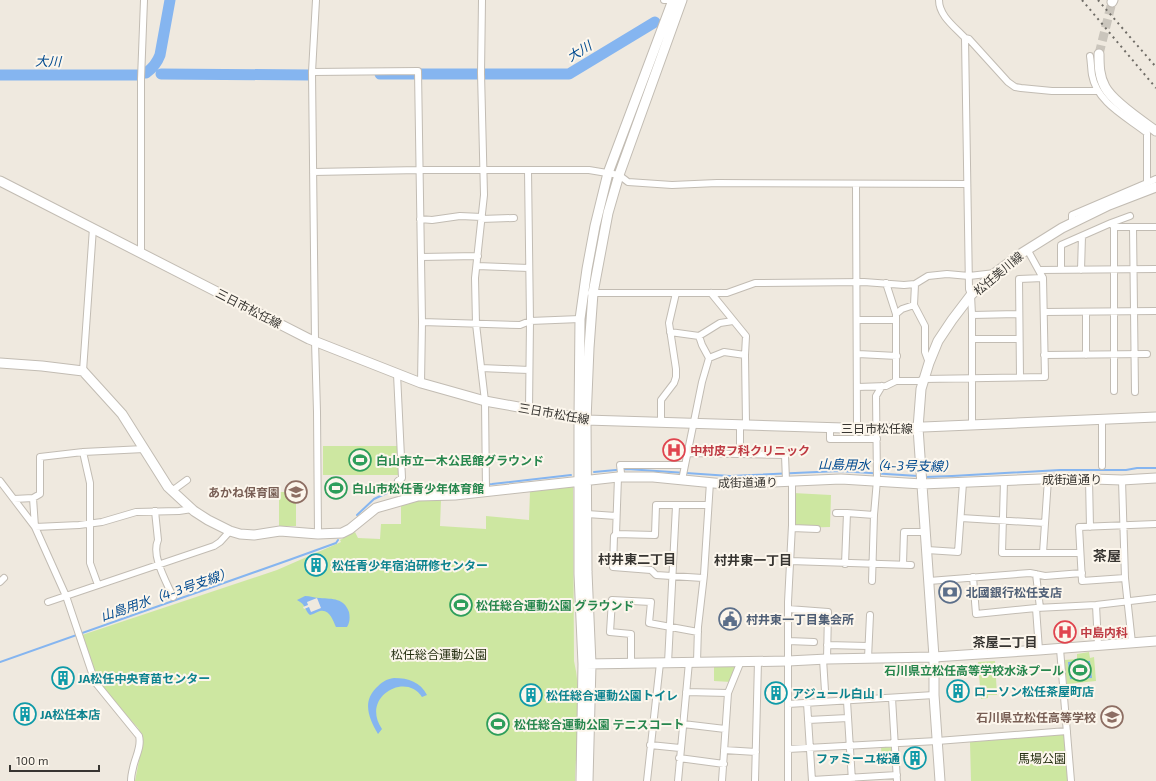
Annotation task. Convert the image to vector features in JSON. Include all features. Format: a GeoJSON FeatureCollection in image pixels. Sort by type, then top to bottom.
{"type":"FeatureCollection","features":[{"type":"Feature","properties":{"kind":"street"},"geometry":{"type":"LineString","coordinates":[[141,253],[141,79],[144,0]]}},
{"type":"Feature","properties":{"kind":"street"},"geometry":{"type":"LineString","coordinates":[[0,363],[83,371],[122,414],[156,469],[172,491],[192,509],[208,520],[230,531],[240,534],[254,535],[280,531],[318,534],[312,72],[316,0]]}},
{"type":"Feature","properties":{"kind":"street"},"geometry":{"type":"LineString","coordinates":[[482,0],[481,73],[484,195],[475,278],[476,324],[486,401],[486,486]]}},
{"type":"Feature","properties":{"kind":"street"},"geometry":{"type":"LineString","coordinates":[[582,419],[589,348],[587,269],[595,226],[608,172],[675,0]]}},
{"type":"Feature","properties":{"kind":"street"},"geometry":{"type":"LineString","coordinates":[[581,781],[587,664],[579,574],[583,482],[580,319],[619,175],[675,0]]}},
{"type":"Feature","properties":{"kind":"street"},"geometry":{"type":"LineString","coordinates":[[939,0],[939,6],[944,16],[965,38],[969,39],[1008,82],[1015,87],[1052,91],[1098,91]]}},
{"type":"Feature","properties":{"kind":"street"},"geometry":{"type":"LineString","coordinates":[[965,38],[969,288],[971,295],[972,315],[972,426]]}},
{"type":"Feature","properties":{"kind":"street"},"geometry":{"type":"LineString","coordinates":[[1095,55],[1092,76],[1098,91],[1116,110],[1147,133],[1147,182]]}},
{"type":"Feature","properties":{"kind":"street"},"geometry":{"type":"LineString","coordinates":[[1095,55],[1105,87],[1114,99],[1156,131]]}},
{"type":"Feature","properties":{"kind":"street"},"geometry":{"type":"LineString","coordinates":[[312,72],[418,71],[422,322],[421,383]]}},
{"type":"Feature","properties":{"kind":"street"},"geometry":{"type":"LineString","coordinates":[[313,172],[420,170],[589,170],[619,175],[628,182],[665,185],[967,184]]}},
{"type":"Feature","properties":{"kind":"street"},"geometry":{"type":"LineString","coordinates":[[528,170],[530,409]]}},
{"type":"Feature","properties":{"kind":"street"},"geometry":{"type":"LineString","coordinates":[[1072,223],[1072,215],[1156,179]]}},
{"type":"Feature","properties":{"kind":"street","name":"三日市松任線"},"geometry":{"type":"LineString","coordinates":[[0,181],[315,341],[421,383],[486,401],[582,419],[876,429],[1156,417]]}},
{"type":"Feature","properties":{"kind":"street"},"geometry":{"type":"LineString","coordinates":[[856,185],[858,320],[857,428]]}},
{"type":"Feature","properties":{"kind":"street","name":"松任美川線"},"geometry":{"type":"LineString","coordinates":[[940,781],[934,695],[934,657],[918,428],[921,389],[929,363],[938,341],[952,320],[971,295],[995,273],[1027,249],[1072,223],[1109,205],[1156,187]]}},
{"type":"Feature","properties":{"kind":"street"},"geometry":{"type":"LineString","coordinates":[[420,219],[432,220],[460,216],[514,218]]}},
{"type":"Feature","properties":{"kind":"street"},"geometry":{"type":"LineString","coordinates":[[1061,270],[1061,245],[1112,225],[1130,216]]}},
{"type":"Feature","properties":{"kind":"street"},"geometry":{"type":"LineString","coordinates":[[1112,225],[1156,227]]}},
{"type":"Feature","properties":{"kind":"street"},"geometry":{"type":"LineString","coordinates":[[1112,225],[1115,311],[1114,391]]}},
{"type":"Feature","properties":{"kind":"street"},"geometry":{"type":"LineString","coordinates":[[1133,227],[1132,270],[1135,392]]}},
{"type":"Feature","properties":{"kind":"street"},"geometry":{"type":"LineString","coordinates":[[83,371],[93,228]]}},
{"type":"Feature","properties":{"kind":"street"},"geometry":{"type":"LineString","coordinates":[[1081,270],[1082,236]]}},
{"type":"Feature","properties":{"kind":"street"},"geometry":{"type":"LineString","coordinates":[[858,387],[886,386],[896,381],[918,381],[924,379],[1020,376],[1044,377],[1043,278],[1027,249]]}},
{"type":"Feature","properties":{"kind":"street"},"geometry":{"type":"LineString","coordinates":[[421,257],[478,256]]}},
{"type":"Feature","properties":{"kind":"street"},"geometry":{"type":"LineString","coordinates":[[477,266],[529,268]]}},
{"type":"Feature","properties":{"kind":"street"},"geometry":{"type":"LineString","coordinates":[[1039,270],[1156,270]]}},
{"type":"Feature","properties":{"kind":"street"},"geometry":{"type":"LineString","coordinates":[[588,294],[727,293],[755,283],[864,282],[904,285],[915,284],[928,276],[947,274],[969,276],[995,273]]}},
{"type":"Feature","properties":{"kind":"street"},"geometry":{"type":"LineString","coordinates":[[1020,376],[1019,278],[1043,278]]}},
{"type":"Feature","properties":{"kind":"street"},"geometry":{"type":"LineString","coordinates":[[886,283],[896,317],[896,381]]}},
{"type":"Feature","properties":{"kind":"street"},"geometry":{"type":"LineString","coordinates":[[915,284],[914,305],[925,326],[925,352],[929,363]]}},
{"type":"Feature","properties":{"kind":"street"},"geometry":{"type":"LineString","coordinates":[[711,293],[746,336],[743,424],[740,454]]}},
{"type":"Feature","properties":{"kind":"street"},"geometry":{"type":"LineString","coordinates":[[661,422],[661,400],[674,383],[676,377],[669,323],[676,294]]}},
{"type":"Feature","properties":{"kind":"street"},"geometry":{"type":"LineString","coordinates":[[858,320],[896,317],[902,309],[914,305]]}},
{"type":"Feature","properties":{"kind":"street"},"geometry":{"type":"LineString","coordinates":[[1044,312],[1156,311]]}},
{"type":"Feature","properties":{"kind":"street"},"geometry":{"type":"LineString","coordinates":[[1086,312],[1086,355]]}},
{"type":"Feature","properties":{"kind":"street"},"geometry":{"type":"LineString","coordinates":[[972,315],[1019,314]]}},
{"type":"Feature","properties":{"kind":"street"},"geometry":{"type":"LineString","coordinates":[[422,322],[520,325],[530,321],[580,319]]}},
{"type":"Feature","properties":{"kind":"street"},"geometry":{"type":"LineString","coordinates":[[670,332],[698,336],[720,323],[733,321]]}},
{"type":"Feature","properties":{"kind":"street"},"geometry":{"type":"LineString","coordinates":[[698,336],[709,358],[683,472],[620,465],[613,567],[651,570],[656,574],[671,576],[703,578]]}},
{"type":"Feature","properties":{"kind":"street"},"geometry":{"type":"LineString","coordinates":[[972,339],[1020,339]]}},
{"type":"Feature","properties":{"kind":"street"},"geometry":{"type":"LineString","coordinates":[[709,358],[724,352],[745,355]]}},
{"type":"Feature","properties":{"kind":"street"},"geometry":{"type":"LineString","coordinates":[[858,354],[897,356]]}},
{"type":"Feature","properties":{"kind":"street"},"geometry":{"type":"LineString","coordinates":[[1044,355],[1147,354]]}},
{"type":"Feature","properties":{"kind":"street"},"geometry":{"type":"LineString","coordinates":[[481,368],[529,370]]}},
{"type":"Feature","properties":{"kind":"street"},"geometry":{"type":"LineString","coordinates":[[397,374],[402,478],[398,481]]}},
{"type":"Feature","properties":{"kind":"street"},"geometry":{"type":"LineString","coordinates":[[872,581],[877,475],[876,396],[882,386]]}},
{"type":"Feature","properties":{"kind":"street"},"geometry":{"type":"LineString","coordinates":[[1102,420],[1102,466]]}},
{"type":"Feature","properties":{"kind":"street"},"geometry":{"type":"LineString","coordinates":[[830,427],[830,439],[877,439]]}},
{"type":"Feature","properties":{"kind":"street"},"geometry":{"type":"LineString","coordinates":[[14,499],[33,498],[40,494],[40,457],[83,452],[144,449]]}},
{"type":"Feature","properties":{"kind":"street"},"geometry":{"type":"LineString","coordinates":[[83,452],[90,483],[90,564],[98,585]]}},
{"type":"Feature","properties":{"kind":"street"},"geometry":{"type":"LineString","coordinates":[[687,453],[785,456],[792,528],[788,609],[788,781]]}},
{"type":"Feature","properties":{"kind":"street","name":"成街道通り"},"geometry":{"type":"LineString","coordinates":[[318,534],[342,533],[350,529],[376,508],[418,496],[455,495],[486,486],[583,482],[620,472],[653,477],[683,472],[710,482],[724,484],[788,480],[841,479],[877,475],[963,483],[1048,479],[1122,480],[1156,478]]}},
{"type":"Feature","properties":{"kind":"street"},"geometry":{"type":"LineString","coordinates":[[1043,553],[1048,479]]}},
{"type":"Feature","properties":{"kind":"street"},"geometry":{"type":"LineString","coordinates":[[1089,479],[1090,527]]}},
{"type":"Feature","properties":{"kind":"street"},"geometry":{"type":"LineString","coordinates":[[0,480],[35,527],[66,596],[95,682],[139,736],[139,748],[132,770],[131,781]]}},
{"type":"Feature","properties":{"kind":"street"},"geometry":{"type":"LineString","coordinates":[[172,491],[187,480]]}},
{"type":"Feature","properties":{"kind":"street"},"geometry":{"type":"LineString","coordinates":[[1122,480],[1125,578],[1132,643]]}},
{"type":"Feature","properties":{"kind":"street"},"geometry":{"type":"LineString","coordinates":[[1004,481],[1002,553],[1080,553]]}},
{"type":"Feature","properties":{"kind":"street"},"geometry":{"type":"LineString","coordinates":[[583,482],[587,514],[588,781]]}},
{"type":"Feature","properties":{"kind":"street"},"geometry":{"type":"LineString","coordinates":[[678,781],[686,692],[698,632],[710,482]]}},
{"type":"Feature","properties":{"kind":"street"},"geometry":{"type":"LineString","coordinates":[[927,550],[958,552],[963,483]]}},
{"type":"Feature","properties":{"kind":"street"},"geometry":{"type":"LineString","coordinates":[[33,498],[35,527]]}},
{"type":"Feature","properties":{"kind":"street"},"geometry":{"type":"LineString","coordinates":[[616,534],[654,535],[656,505],[676,506],[708,504]]}},
{"type":"Feature","properties":{"kind":"street"},"geometry":{"type":"LineString","coordinates":[[647,781],[650,745],[669,628],[676,506]]}},
{"type":"Feature","properties":{"kind":"street"},"geometry":{"type":"LineString","coordinates":[[35,527],[102,522],[136,512],[179,511],[192,509]]}},
{"type":"Feature","properties":{"kind":"street"},"geometry":{"type":"LineString","coordinates":[[155,511],[158,540],[156,544],[157,558],[172,597]]}},
{"type":"Feature","properties":{"kind":"street"},"geometry":{"type":"LineString","coordinates":[[836,513],[874,515]]}},
{"type":"Feature","properties":{"kind":"street"},"geometry":{"type":"LineString","coordinates":[[845,564],[847,513]]}},
{"type":"Feature","properties":{"kind":"street"},"geometry":{"type":"LineString","coordinates":[[587,514],[616,516]]}},
{"type":"Feature","properties":{"kind":"street"},"geometry":{"type":"LineString","coordinates":[[961,518],[1045,523]]}},
{"type":"Feature","properties":{"kind":"street"},"geometry":{"type":"LineString","coordinates":[[1125,578],[1082,581],[1079,527],[1156,524]]}},
{"type":"Feature","properties":{"kind":"street"},"geometry":{"type":"LineString","coordinates":[[792,528],[817,529]]}},
{"type":"Feature","properties":{"kind":"street"},"geometry":{"type":"LineString","coordinates":[[48,602],[214,546],[230,531]]}},
{"type":"Feature","properties":{"kind":"street"},"geometry":{"type":"LineString","coordinates":[[902,564],[904,532],[926,532]]}},
{"type":"Feature","properties":{"kind":"street"},"geometry":{"type":"LineString","coordinates":[[790,561],[911,565]]}},
{"type":"Feature","properties":{"kind":"street"},"geometry":{"type":"LineString","coordinates":[[929,581],[1030,573],[1045,576],[1082,573]]}},
{"type":"Feature","properties":{"kind":"street"},"geometry":{"type":"LineString","coordinates":[[1036,574],[1039,650]]}},
{"type":"Feature","properties":{"kind":"street"},"geometry":{"type":"LineString","coordinates":[[973,577],[976,614],[1038,608],[1096,605],[1128,600],[1156,598]]}},
{"type":"Feature","properties":{"kind":"street"},"geometry":{"type":"LineString","coordinates":[[631,663],[631,634],[610,632],[612,600],[651,602],[649,623],[669,628],[698,632]]}},
{"type":"Feature","properties":{"kind":"street"},"geometry":{"type":"LineString","coordinates":[[1096,605],[1098,645]]}},
{"type":"Feature","properties":{"kind":"street"},"geometry":{"type":"LineString","coordinates":[[788,609],[828,612],[825,659],[825,691]]}},
{"type":"Feature","properties":{"kind":"street"},"geometry":{"type":"LineString","coordinates":[[868,658],[870,615]]}},
{"type":"Feature","properties":{"kind":"street"},"geometry":{"type":"LineString","coordinates":[[788,641],[814,642]]}},
{"type":"Feature","properties":{"kind":"street"},"geometry":{"type":"LineString","coordinates":[[587,664],[934,657],[1156,641]]}},
{"type":"Feature","properties":{"kind":"street"},"geometry":{"type":"LineString","coordinates":[[827,645],[868,646]]}},
{"type":"Feature","properties":{"kind":"street"},"geometry":{"type":"LineString","coordinates":[[1060,649],[1071,781]]}},
{"type":"Feature","properties":{"kind":"street"},"geometry":{"type":"LineString","coordinates":[[722,781],[728,693],[741,661]]}},
{"type":"Feature","properties":{"kind":"street"},"geometry":{"type":"LineString","coordinates":[[755,781],[758,661]]}},
{"type":"Feature","properties":{"kind":"street"},"geometry":{"type":"LineString","coordinates":[[686,692],[728,693]]}},
{"type":"Feature","properties":{"kind":"street"},"geometry":{"type":"LineString","coordinates":[[788,704],[934,695]]}},
{"type":"Feature","properties":{"kind":"street"},"geometry":{"type":"LineString","coordinates":[[807,703],[812,780],[897,778],[892,698]]}},
{"type":"Feature","properties":{"kind":"street"},"geometry":{"type":"LineString","coordinates":[[847,701],[852,779]]}},
{"type":"Feature","properties":{"kind":"street"},"geometry":{"type":"LineString","coordinates":[[808,720],[848,718]]}},
{"type":"Feature","properties":{"kind":"street"},"geometry":{"type":"LineString","coordinates":[[683,724],[725,729]]}},
{"type":"Feature","properties":{"kind":"street"},"geometry":{"type":"LineString","coordinates":[[788,749],[937,741],[1067,731]]}},
{"type":"Feature","properties":{"kind":"street"},"geometry":{"type":"LineString","coordinates":[[650,745],[680,748]]}},
{"type":"Feature","properties":{"kind":"street"},"geometry":{"type":"LineString","coordinates":[[724,750],[756,752]]}},
{"type":"Feature","properties":{"kind":"street"},"geometry":{"type":"LineString","coordinates":[[679,758],[724,764]]}},
{"type":"Feature","properties":{"kind":"green space","name":"白山市立一木公民館グラウンド"},"geometry":{"type":"Polygon","coordinates":[[[323,446],[398,446],[398,475],[323,475],[323,446]]]}},
{"type":"Feature","properties":{"kind":"green space","name":"松任総合運動公園"},"geometry":{"type":"Polygon","coordinates":[[[573,487],[574,661],[577,675],[579,705],[575,781],[135,781],[143,740],[138,728],[96,680],[82,635],[277,570],[341,542],[340,540],[355,532],[358,538],[380,539],[381,524],[401,524],[401,504],[425,499],[441,500],[440,526],[486,529],[486,516],[529,520],[530,491],[573,487]]]}},
{"type":"Feature","properties":{"kind":"green space"},"geometry":{"type":"Polygon","coordinates":[[[279,492],[296,492],[296,526],[279,526],[279,492]]]}},
{"type":"Feature","properties":{"kind":"green space"},"geometry":{"type":"Polygon","coordinates":[[[793,493],[831,495],[830,527],[793,528],[793,493]]]}},
{"type":"Feature","properties":{"kind":"green space","name":"石川県立松任高等学校水泳プール"},"geometry":{"type":"Polygon","coordinates":[[[1089,652],[1090,658],[1094,657],[1096,681],[1067,684],[1064,660],[1077,659],[1077,654],[1089,652]]]}},
{"type":"Feature","properties":{"kind":"green space"},"geometry":{"type":"Polygon","coordinates":[[[995,661],[997,695],[988,695],[988,698],[981,699],[978,662],[995,661]]]}},
{"type":"Feature","properties":{"kind":"green space"},"geometry":{"type":"Polygon","coordinates":[[[714,666],[737,666],[731,682],[714,681],[714,666]]]}},
{"type":"Feature","properties":{"kind":"green space","name":"馬場公園"},"geometry":{"type":"Polygon","coordinates":[[[1064,734],[1068,781],[971,781],[970,742],[1064,734]]]}},
{"type":"Feature","properties":{"kind":"green space"},"geometry":{"type":"Polygon","coordinates":[[[893,746],[894,762],[882,763],[881,747],[893,746]]]}},
{"type":"Feature","properties":{"kind":"water"},"geometry":{"type":"Polygon","coordinates":[[[305,596],[334,599],[344,604],[349,612],[350,620],[347,627],[336,627],[331,616],[323,611],[310,615],[304,606],[297,600],[305,596]]]}},
{"type":"Feature","properties":{"kind":"water"},"geometry":{"type":"Polygon","coordinates":[[[1090,661],[1092,678],[1070,679],[1068,662],[1090,661]]]}},
{"type":"Feature","properties":{"kind":"water"},"geometry":{"type":"Polygon","coordinates":[[[394,678],[414,682],[421,687],[427,695],[422,697],[415,690],[406,687],[397,687],[388,691],[381,698],[377,707],[377,717],[382,729],[378,734],[368,711],[369,699],[380,684],[386,680],[394,678]]]}},
{"type":"Feature","properties":{"kind":"pier"},"geometry":{"type":"Polygon","coordinates":[[[317,598],[321,608],[311,612],[309,607],[304,609],[303,607],[308,605],[307,602],[317,598]]]}},
{"type":"Feature","properties":{"kind":"waterway"},"geometry":{"type":"LineString","coordinates":[[146,73],[151,69],[160,55],[170,0]]}},
{"type":"Feature","properties":{"kind":"waterway","name":"大川"},"geometry":{"type":"LineString","coordinates":[[485,74],[569,74],[655,22]]}},
{"type":"Feature","properties":{"kind":"waterway"},"geometry":{"type":"LineString","coordinates":[[161,74],[310,75]]}},
{"type":"Feature","properties":{"kind":"waterway","name":"大川"},"geometry":{"type":"LineString","coordinates":[[380,74],[416,74]]}},
{"type":"Feature","properties":{"kind":"waterway","name":"大川"},"geometry":{"type":"LineString","coordinates":[[420,74],[477,74]]}},
{"type":"Feature","properties":{"kind":"waterway","name":"大川"},"geometry":{"type":"LineString","coordinates":[[0,75],[137,75]]}},
{"type":"Feature","properties":{"kind":"waterway","name":"山島用水（4-3号支線）"},"geometry":{"type":"LineString","coordinates":[[925,477],[1060,470],[1126,470],[1137,468],[1156,468]]}},
{"type":"Feature","properties":{"kind":"waterway","name":"山島用水（4-3号支線）"},"geometry":{"type":"LineString","coordinates":[[594,472],[627,469],[730,476],[839,471],[918,476]]}},
{"type":"Feature","properties":{"kind":"waterway","name":"山島用水（4-3号支線）"},"geometry":{"type":"LineString","coordinates":[[357,515],[374,499],[389,492],[492,484],[571,475]]}},
{"type":"Feature","properties":{"kind":"waterway","name":"山島用水（4-3号支線）"},"geometry":{"type":"LineString","coordinates":[[0,662],[289,560],[336,543],[338,540]]}},
{"type":"Feature","properties":{"kind":"tunnel"},"geometry":{"type":"LineString","coordinates":[[1099,54],[1112,2]]}},
{"type":"Feature","properties":{"kind":"railway"},"geometry":{"type":"LineString","coordinates":[[1082,0],[1156,88]]}},
{"type":"Feature","properties":{"kind":"railway"},"geometry":{"type":"LineString","coordinates":[[1098,0],[1156,67]]}},
{"type":"Feature","properties":{"kind":"place","name":"中村皮フ科クリニック"},"geometry":{"type":"Point","coordinates":[674,450]}},
{"type":"Feature","properties":{"kind":"place","name":"白山市立一木公民館グラウンド"},"geometry":{"type":"Point","coordinates":[360,460]}},
{"type":"Feature","properties":{"kind":"place","name":"白山市松任青少年体育館"},"geometry":{"type":"Point","coordinates":[336,488]}},
{"type":"Feature","properties":{"kind":"place","name":"あかね保育園"},"geometry":{"type":"Point","coordinates":[296,492]}},
{"type":"Feature","properties":{"kind":"place","name":"松任青少年宿泊研修センター"},"geometry":{"type":"Point","coordinates":[316,565]}},
{"type":"Feature","properties":{"kind":"place","name":"北國銀行松任支店"},"geometry":{"type":"Point","coordinates":[950,592]}},
{"type":"Feature","properties":{"kind":"place","name":"松任総合運動公園 グラウンド"},"geometry":{"type":"Point","coordinates":[461,605]}},
{"type":"Feature","properties":{"kind":"place","name":"村井東一丁目集会所"},"geometry":{"type":"Point","coordinates":[730,619]}},
{"type":"Feature","properties":{"kind":"place","name":"中島内科"},"geometry":{"type":"Point","coordinates":[1065,632]}},
{"type":"Feature","properties":{"kind":"place","name":"石川県立松任高等学校水泳プール"},"geometry":{"type":"Point","coordinates":[1080,670]}},
{"type":"Feature","properties":{"kind":"place","name":"JA松任中央育苗センター"},"geometry":{"type":"Point","coordinates":[63,678]}},
{"type":"Feature","properties":{"kind":"place","name":"ローソン松任茶屋町店"},"geometry":{"type":"Point","coordinates":[958,691]}},
{"type":"Feature","properties":{"kind":"place","name":"アジュール白山Ⅰ"},"geometry":{"type":"Point","coordinates":[776,693]}},
{"type":"Feature","properties":{"kind":"place","name":"松任総合運動公園トイレ"},"geometry":{"type":"Point","coordinates":[531,695]}},
{"type":"Feature","properties":{"kind":"place","name":"JA松任本店"},"geometry":{"type":"Point","coordinates":[25,714]}},
{"type":"Feature","properties":{"kind":"place","name":"石川県立松任高等学校"},"geometry":{"type":"Point","coordinates":[1112,717]}},
{"type":"Feature","properties":{"kind":"place","name":"松任総合運動公園 テニスコート"},"geometry":{"type":"Point","coordinates":[498,724]}},
{"type":"Feature","properties":{"kind":"place","name":"ファミーユ桜通"},"geometry":{"type":"Point","coordinates":[915,758]}},
{"type":"Feature","properties":{"kind":"district","name":"茶屋"},"geometry":{"type":"Point","coordinates":[1107,555]}},
{"type":"Feature","properties":{"kind":"district","name":"村井東二丁目"},"geometry":{"type":"Point","coordinates":[637,559]}},
{"type":"Feature","properties":{"kind":"district","name":"村井東一丁目"},"geometry":{"type":"Point","coordinates":[753,560]}},
{"type":"Feature","properties":{"kind":"district","name":"茶屋二丁目"},"geometry":{"type":"Point","coordinates":[1005,642]}}]}
